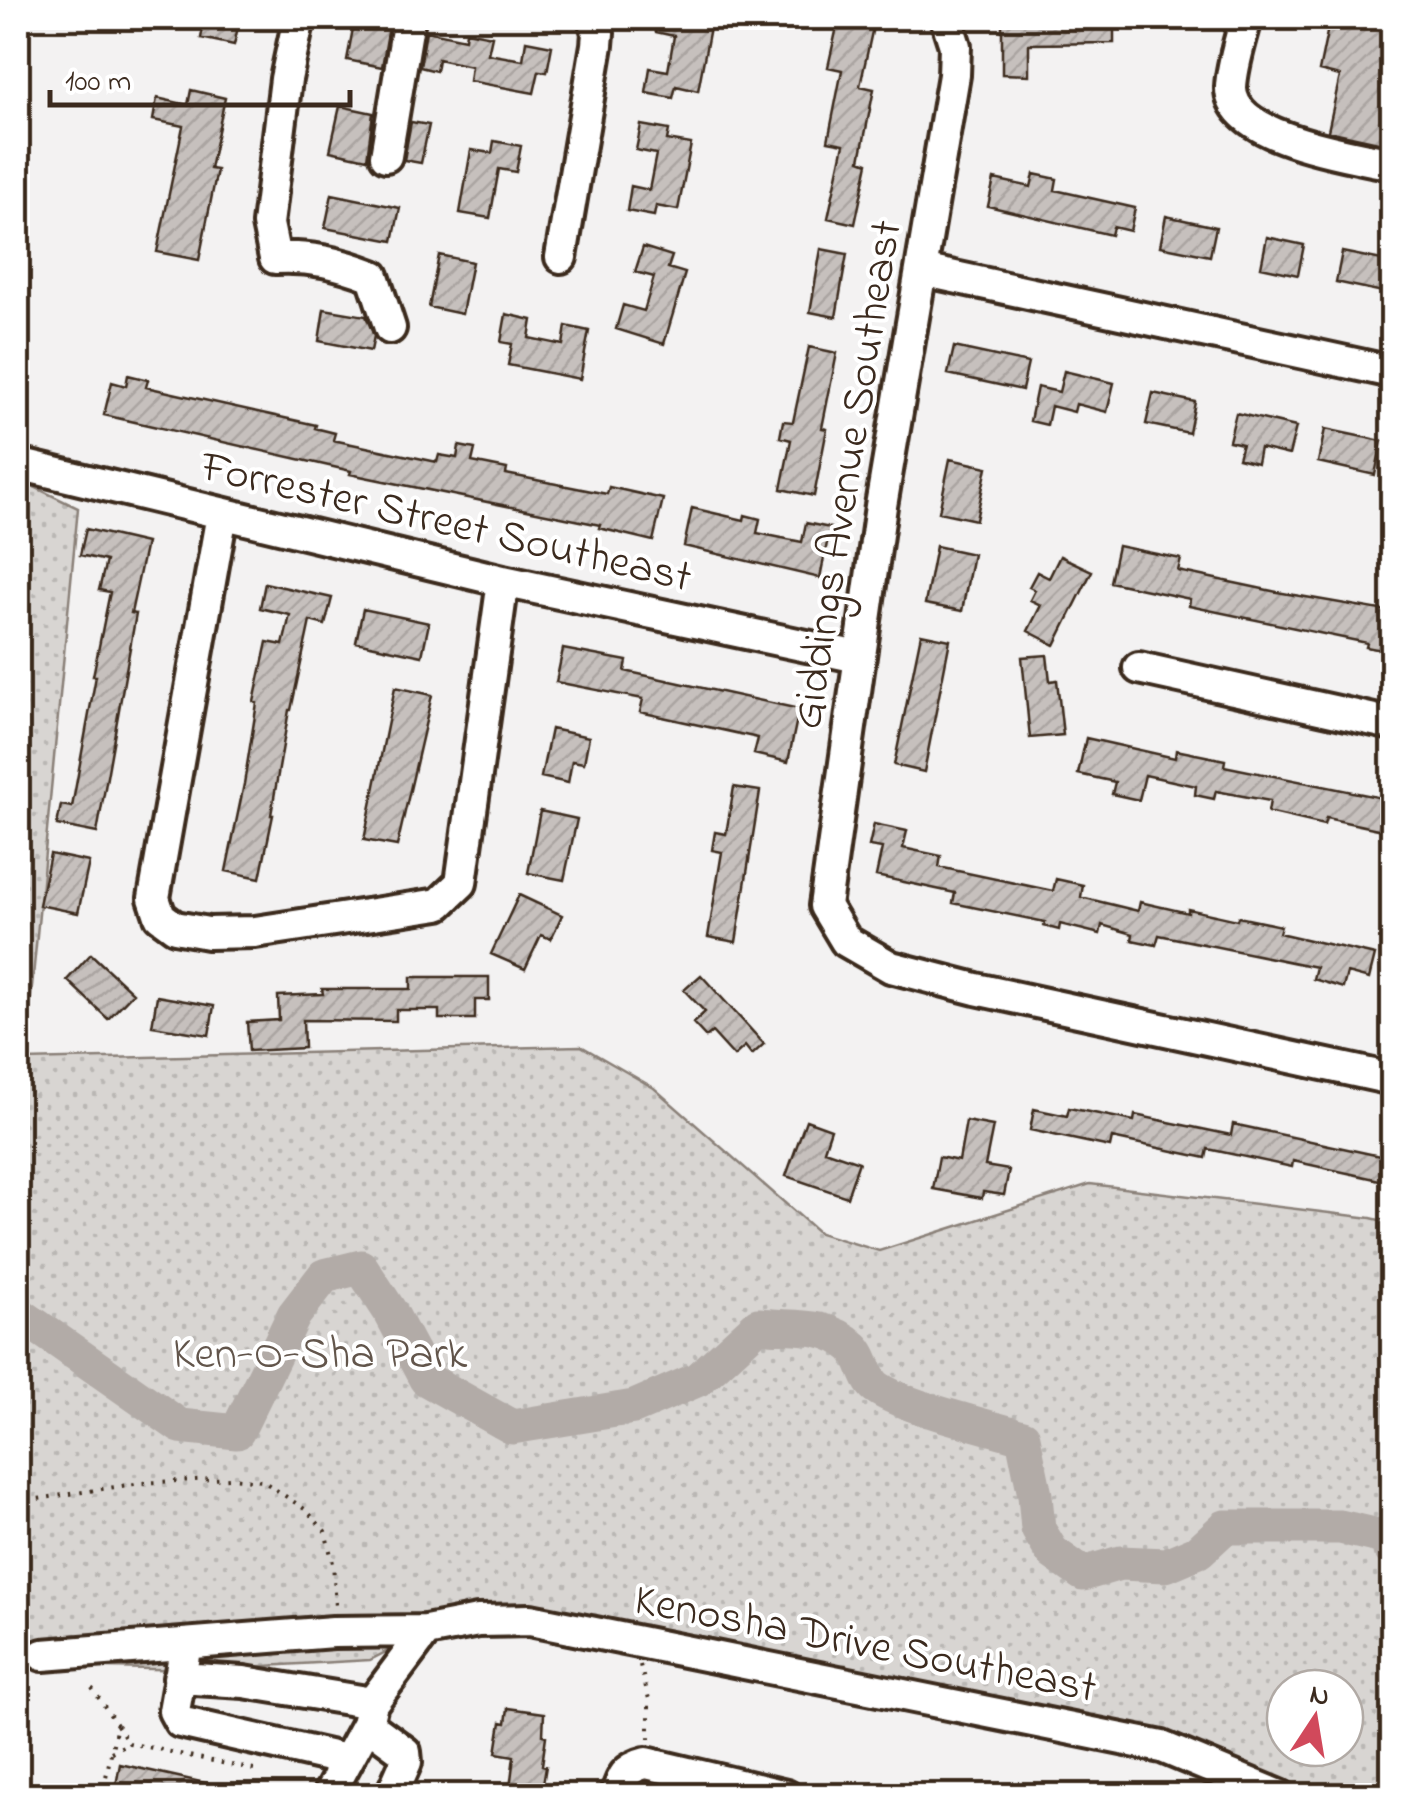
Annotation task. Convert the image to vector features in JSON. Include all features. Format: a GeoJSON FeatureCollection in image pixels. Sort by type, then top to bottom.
{"type":"FeatureCollection","features":[{"type":"Feature","properties":{"kind":"street"},"geometry":{"type":"LineString","coordinates":[[299,18],[286,79],[268,224],[275,258],[303,256],[345,265],[372,276],[390,328]]}},
{"type":"Feature","properties":{"kind":"street"},"geometry":{"type":"LineString","coordinates":[[386,156],[409,18]]}},
{"type":"Feature","properties":{"kind":"street"},"geometry":{"type":"LineString","coordinates":[[560,257],[597,46],[594,18]]}},
{"type":"Feature","properties":{"kind":"street","name":"Giddings Avenue Southeast"},"geometry":{"type":"LineString","coordinates":[[946,18],[955,46],[954,76],[858,657],[825,906],[846,941],[891,967],[934,980],[1392,1080]]}},
{"type":"Feature","properties":{"kind":"street"},"geometry":{"type":"LineString","coordinates":[[1246,18],[1230,90],[1237,106],[1287,141],[1392,164]]}},
{"type":"Feature","properties":{"kind":"street"},"geometry":{"type":"LineString","coordinates":[[922,270],[1392,372]]}},
{"type":"Feature","properties":{"kind":"street","name":"Forrester Street Southeast"},"geometry":{"type":"LineString","coordinates":[[18,464],[504,581],[858,657]]}},
{"type":"Feature","properties":{"kind":"street"},"geometry":{"type":"LineString","coordinates":[[222,514],[154,898],[160,916],[175,927],[208,933],[255,932],[375,916],[438,904],[460,883],[504,581]]}},
{"type":"Feature","properties":{"kind":"street"},"geometry":{"type":"LineString","coordinates":[[1139,668],[1392,724]]}},
{"type":"Feature","properties":{"kind":"street","name":"Kenosha Drive Southeast"},"geometry":{"type":"LineString","coordinates":[[43,1655],[332,1632],[426,1631],[478,1621],[530,1620],[1162,1747],[1280,1796]]}},
{"type":"Feature","properties":{"kind":"street"},"geometry":{"type":"LineString","coordinates":[[328,1796],[370,1714],[426,1631]]}},
{"type":"Feature","properties":{"kind":"street"},"geometry":{"type":"LineString","coordinates":[[186,1644],[174,1711],[180,1722],[346,1760]]}},
{"type":"Feature","properties":{"kind":"street"},"geometry":{"type":"LineString","coordinates":[[179,1678],[244,1682],[370,1714],[405,1752],[406,1762],[391,1796]]}},
{"type":"Feature","properties":{"kind":"street"},"geometry":{"type":"LineString","coordinates":[[616,1796],[623,1776],[638,1765],[786,1796]]}},
{"type":"Feature","properties":{"kind":"path"},"geometry":{"type":"LineString","coordinates":[[18,1502],[140,1482],[231,1478],[263,1481],[306,1510],[325,1531],[337,1601],[332,1632]]}},
{"type":"Feature","properties":{"kind":"path"},"geometry":{"type":"LineString","coordinates":[[638,1765],[649,1746],[649,1699],[641,1676],[641,1641]]}},
{"type":"Feature","properties":{"kind":"path"},"geometry":{"type":"LineString","coordinates":[[92,1688],[129,1743]]}},
{"type":"Feature","properties":{"kind":"path"},"geometry":{"type":"LineString","coordinates":[[102,1796],[116,1725]]}},
{"type":"Feature","properties":{"kind":"path"},"geometry":{"type":"LineString","coordinates":[[111,1753],[129,1743],[254,1770]]}},
{"type":"Feature","properties":{"kind":"green space","name":"Ken-O-Sha Park"},"geometry":{"type":"Polygon","coordinates":[[[18,479],[78,508],[25,1060],[581,1046],[654,1088],[819,1233],[879,1251],[1090,1184],[1392,1223],[1392,1795],[1313,1795],[1149,1731],[642,1628],[506,1605],[439,1625],[370,1660],[197,1670],[18,1666],[18,479]]]}},
{"type":"Feature","properties":{"kind":"building"},"geometry":{"type":"Polygon","coordinates":[[[205,18],[239,22],[234,45],[201,38],[205,18]]]}},
{"type":"Feature","properties":{"kind":"building"},"geometry":{"type":"Polygon","coordinates":[[[355,18],[390,21],[382,67],[347,60],[355,18]]]}},
{"type":"Feature","properties":{"kind":"building"},"geometry":{"type":"Polygon","coordinates":[[[659,18],[686,18],[685,22],[710,27],[698,91],[676,86],[673,98],[646,93],[650,68],[668,71],[674,36],[656,32],[659,18]]]}},
{"type":"Feature","properties":{"kind":"building"},"geometry":{"type":"Polygon","coordinates":[[[839,18],[875,18],[860,86],[874,89],[860,160],[868,163],[855,224],[828,218],[844,144],[828,141],[842,70],[828,67],[839,18]]]}},
{"type":"Feature","properties":{"kind":"building"},"geometry":{"type":"Polygon","coordinates":[[[1002,18],[1114,18],[1114,43],[1029,44],[1029,75],[1002,74],[1002,18]]]}},
{"type":"Feature","properties":{"kind":"building"},"geometry":{"type":"Polygon","coordinates":[[[1330,18],[1392,18],[1392,145],[1328,131],[1340,76],[1319,71],[1330,18]]]}},
{"type":"Feature","properties":{"kind":"building"},"geometry":{"type":"Polygon","coordinates":[[[426,31],[465,39],[466,31],[492,36],[488,54],[523,60],[526,41],[552,46],[547,72],[539,71],[534,93],[469,81],[471,66],[438,59],[436,71],[420,67],[426,31]]]}},
{"type":"Feature","properties":{"kind":"building"},"geometry":{"type":"Polygon","coordinates":[[[191,90],[225,98],[210,169],[217,170],[199,260],[157,252],[183,126],[153,120],[157,98],[188,105],[191,90]]]}},
{"type":"Feature","properties":{"kind":"building"},"geometry":{"type":"Polygon","coordinates":[[[340,106],[373,113],[367,159],[330,151],[340,106]]]}},
{"type":"Feature","properties":{"kind":"building"},"geometry":{"type":"Polygon","coordinates":[[[411,122],[429,125],[421,163],[404,160],[411,122]]]}},
{"type":"Feature","properties":{"kind":"building"},"geometry":{"type":"Polygon","coordinates":[[[641,125],[669,130],[667,140],[691,144],[678,210],[656,206],[654,216],[627,211],[631,186],[649,190],[656,154],[636,150],[641,125]]]}},
{"type":"Feature","properties":{"kind":"building"},"geometry":{"type":"Polygon","coordinates":[[[494,141],[521,146],[516,172],[499,169],[490,218],[460,213],[471,150],[492,153],[494,141]]]}},
{"type":"Feature","properties":{"kind":"building"},"geometry":{"type":"Polygon","coordinates":[[[1034,174],[1057,179],[1055,190],[1135,208],[1130,231],[1113,227],[1111,235],[988,206],[994,179],[1031,187],[1034,174]]]}},
{"type":"Feature","properties":{"kind":"building"},"geometry":{"type":"Polygon","coordinates":[[[332,194],[400,208],[393,241],[325,228],[332,194]]]}},
{"type":"Feature","properties":{"kind":"building"},"geometry":{"type":"Polygon","coordinates":[[[1166,216],[1216,227],[1210,256],[1160,246],[1166,216]]]}},
{"type":"Feature","properties":{"kind":"building"},"geometry":{"type":"Polygon","coordinates":[[[1267,237],[1304,245],[1298,275],[1261,267],[1267,237]]]}},
{"type":"Feature","properties":{"kind":"building"},"geometry":{"type":"Polygon","coordinates":[[[643,247],[672,256],[668,268],[685,273],[664,344],[616,329],[623,305],[644,311],[654,277],[635,272],[643,247]]]}},
{"type":"Feature","properties":{"kind":"building"},"geometry":{"type":"Polygon","coordinates":[[[821,249],[847,254],[836,317],[810,312],[821,249]]]}},
{"type":"Feature","properties":{"kind":"building"},"geometry":{"type":"Polygon","coordinates":[[[1342,252],[1392,262],[1392,294],[1336,282],[1342,252]]]}},
{"type":"Feature","properties":{"kind":"building"},"geometry":{"type":"Polygon","coordinates":[[[439,255],[472,262],[462,314],[429,307],[439,255]]]}},
{"type":"Feature","properties":{"kind":"building"},"geometry":{"type":"Polygon","coordinates":[[[324,309],[366,316],[374,336],[371,351],[319,341],[324,309]]]}},
{"type":"Feature","properties":{"kind":"building"},"geometry":{"type":"Polygon","coordinates":[[[506,314],[532,320],[529,338],[563,345],[566,326],[589,331],[580,379],[508,365],[512,344],[501,342],[506,314]]]}},
{"type":"Feature","properties":{"kind":"building"},"geometry":{"type":"Polygon","coordinates":[[[809,347],[837,353],[814,496],[781,489],[791,440],[780,437],[783,421],[793,422],[809,347]]]}},
{"type":"Feature","properties":{"kind":"building"},"geometry":{"type":"Polygon","coordinates":[[[954,347],[1028,363],[1022,390],[948,374],[954,347]]]}},
{"type":"Feature","properties":{"kind":"building"},"geometry":{"type":"Polygon","coordinates":[[[1064,371],[1114,383],[1107,412],[1076,404],[1074,412],[1051,406],[1047,425],[1030,421],[1037,387],[1059,392],[1064,371]]]}},
{"type":"Feature","properties":{"kind":"building"},"geometry":{"type":"Polygon","coordinates":[[[128,375],[148,380],[146,387],[316,425],[315,428],[335,433],[333,440],[437,462],[439,455],[457,458],[459,446],[475,449],[472,462],[507,469],[506,474],[607,494],[609,487],[663,499],[653,541],[599,528],[600,525],[350,474],[351,471],[104,415],[112,382],[126,386],[128,375]]]}},
{"type":"Feature","properties":{"kind":"building"},"geometry":{"type":"Polygon","coordinates":[[[1153,393],[1195,402],[1189,433],[1146,424],[1153,393]]]}},
{"type":"Feature","properties":{"kind":"building"},"geometry":{"type":"Polygon","coordinates":[[[1236,413],[1296,427],[1289,455],[1260,448],[1257,463],[1238,458],[1242,444],[1229,441],[1236,413]]]}},
{"type":"Feature","properties":{"kind":"building"},"geometry":{"type":"Polygon","coordinates":[[[1325,429],[1382,441],[1375,475],[1318,462],[1325,429]]]}},
{"type":"Feature","properties":{"kind":"building"},"geometry":{"type":"Polygon","coordinates":[[[950,459],[987,467],[976,520],[939,512],[950,459]]]}},
{"type":"Feature","properties":{"kind":"building"},"geometry":{"type":"Polygon","coordinates":[[[692,508],[744,520],[745,515],[760,519],[757,533],[802,542],[806,523],[830,528],[820,578],[684,546],[692,508]]]}},
{"type":"Feature","properties":{"kind":"building"},"geometry":{"type":"Polygon","coordinates":[[[86,529],[146,543],[131,613],[136,614],[97,833],[57,825],[61,805],[72,807],[110,592],[99,590],[106,561],[80,555],[86,529]]]}},
{"type":"Feature","properties":{"kind":"building"},"geometry":{"type":"Polygon","coordinates":[[[936,546],[973,554],[962,611],[925,604],[936,546]]]}},
{"type":"Feature","properties":{"kind":"building"},"geometry":{"type":"Polygon","coordinates":[[[1118,546],[1181,559],[1178,571],[1392,612],[1392,652],[1366,647],[1367,643],[1189,606],[1190,599],[1110,582],[1118,546]]]}},
{"type":"Feature","properties":{"kind":"building"},"geometry":{"type":"Polygon","coordinates":[[[1060,556],[1092,571],[1055,645],[1028,631],[1041,605],[1030,600],[1035,590],[1029,587],[1037,572],[1049,578],[1060,556]]]}},
{"type":"Feature","properties":{"kind":"building"},"geometry":{"type":"Polygon","coordinates":[[[265,583],[332,598],[325,625],[310,621],[289,710],[260,878],[226,871],[267,642],[283,645],[290,615],[260,608],[265,583]]]}},
{"type":"Feature","properties":{"kind":"building"},"geometry":{"type":"Polygon","coordinates":[[[363,609],[429,623],[422,656],[356,642],[363,609]]]}},
{"type":"Feature","properties":{"kind":"building"},"geometry":{"type":"Polygon","coordinates":[[[921,634],[950,640],[924,772],[894,765],[921,634]]]}},
{"type":"Feature","properties":{"kind":"building"},"geometry":{"type":"Polygon","coordinates":[[[563,649],[627,661],[625,671],[799,709],[788,762],[754,754],[758,738],[640,712],[643,699],[556,682],[563,649]]]}},
{"type":"Feature","properties":{"kind":"building"},"geometry":{"type":"Polygon","coordinates":[[[1047,655],[1050,681],[1057,680],[1063,735],[1030,738],[1022,657],[1047,655]]]}},
{"type":"Feature","properties":{"kind":"building"},"geometry":{"type":"Polygon","coordinates":[[[395,687],[432,695],[397,846],[364,840],[395,687]]]}},
{"type":"Feature","properties":{"kind":"building"},"geometry":{"type":"Polygon","coordinates":[[[551,729],[589,737],[584,763],[572,761],[568,783],[541,777],[551,729]]]}},
{"type":"Feature","properties":{"kind":"building"},"geometry":{"type":"Polygon","coordinates":[[[1086,738],[1175,758],[1176,750],[1225,760],[1224,766],[1392,800],[1392,832],[1326,818],[1324,825],[1268,812],[1270,801],[1216,791],[1214,799],[1195,795],[1196,786],[1145,775],[1139,800],[1112,794],[1115,782],[1078,774],[1086,738]]]}},
{"type":"Feature","properties":{"kind":"building"},"geometry":{"type":"Polygon","coordinates":[[[734,787],[760,791],[736,942],[708,937],[722,852],[712,850],[715,832],[726,834],[734,787]]]}},
{"type":"Feature","properties":{"kind":"building"},"geometry":{"type":"Polygon","coordinates":[[[540,811],[577,819],[564,880],[528,873],[540,811]]]}},
{"type":"Feature","properties":{"kind":"building"},"geometry":{"type":"Polygon","coordinates":[[[874,824],[907,831],[903,848],[941,856],[939,867],[1053,891],[1056,879],[1083,885],[1081,897],[1138,911],[1140,902],[1188,913],[1188,909],[1237,920],[1238,917],[1281,926],[1279,933],[1375,955],[1369,979],[1347,973],[1343,988],[1313,979],[1316,967],[1159,935],[1156,945],[1132,940],[1133,934],[1102,925],[1100,934],[1060,924],[1059,930],[1044,926],[1045,922],[953,903],[955,893],[876,876],[882,848],[869,846],[874,824]]]}},
{"type":"Feature","properties":{"kind":"building"},"geometry":{"type":"Polygon","coordinates":[[[50,854],[89,862],[78,913],[39,905],[50,854]]]}},
{"type":"Feature","properties":{"kind":"building"},"geometry":{"type":"Polygon","coordinates":[[[519,895],[562,915],[551,939],[541,935],[525,969],[491,954],[519,895]]]}},
{"type":"Feature","properties":{"kind":"building"},"geometry":{"type":"Polygon","coordinates":[[[91,954],[133,993],[108,1019],[67,980],[91,954]]]}},
{"type":"Feature","properties":{"kind":"building"},"geometry":{"type":"Polygon","coordinates":[[[701,975],[764,1044],[752,1055],[745,1046],[734,1056],[712,1032],[706,1037],[693,1023],[705,1012],[684,990],[701,975]]]}},
{"type":"Feature","properties":{"kind":"building"},"geometry":{"type":"Polygon","coordinates":[[[411,977],[489,977],[489,1000],[475,1000],[475,1019],[439,1019],[439,1010],[396,1010],[396,1021],[303,1020],[304,1048],[249,1051],[247,1022],[279,1020],[278,996],[323,994],[322,989],[411,989],[411,977]]]}},
{"type":"Feature","properties":{"kind":"building"},"geometry":{"type":"Polygon","coordinates":[[[157,996],[214,1006],[209,1035],[152,1026],[157,996]]]}},
{"type":"Feature","properties":{"kind":"building"},"geometry":{"type":"Polygon","coordinates":[[[1069,1108],[1134,1121],[1135,1115],[1231,1135],[1233,1124],[1389,1158],[1384,1181],[1293,1161],[1292,1167],[1208,1149],[1206,1158],[1112,1138],[1110,1147],[1030,1130],[1034,1109],[1067,1116],[1069,1108]]]}},
{"type":"Feature","properties":{"kind":"building"},"geometry":{"type":"Polygon","coordinates":[[[806,1120],[831,1129],[824,1150],[859,1162],[847,1197],[786,1176],[806,1120]]]}},
{"type":"Feature","properties":{"kind":"building"},"geometry":{"type":"Polygon","coordinates":[[[966,1121],[993,1126],[985,1166],[1009,1170],[1004,1195],[983,1192],[982,1198],[933,1189],[939,1157],[959,1161],[966,1121]]]}},
{"type":"Feature","properties":{"kind":"building"},"geometry":{"type":"Polygon","coordinates":[[[508,1708],[544,1713],[542,1765],[546,1766],[541,1796],[509,1796],[514,1756],[496,1753],[501,1722],[506,1723],[508,1708]]]}},
{"type":"Feature","properties":{"kind":"building"},"geometry":{"type":"Polygon","coordinates":[[[120,1764],[232,1789],[231,1796],[114,1796],[120,1764]]]}},
{"type":"Feature","properties":{"kind":"waterway"},"geometry":{"type":"LineString","coordinates":[[18,1313],[180,1426],[237,1432],[294,1315],[324,1276],[361,1267],[426,1379],[512,1427],[634,1407],[699,1379],[758,1325],[820,1330],[853,1347],[872,1383],[889,1394],[925,1409],[1023,1437],[1038,1529],[1052,1552],[1083,1574],[1120,1563],[1166,1565],[1199,1551],[1225,1527],[1340,1527],[1383,1537],[1392,1551]]}},
{"type":"Feature","properties":{"kind":"waterway"},"geometry":{"type":"LineString","coordinates":[[1340,1527],[1392,1524]]}}]}
